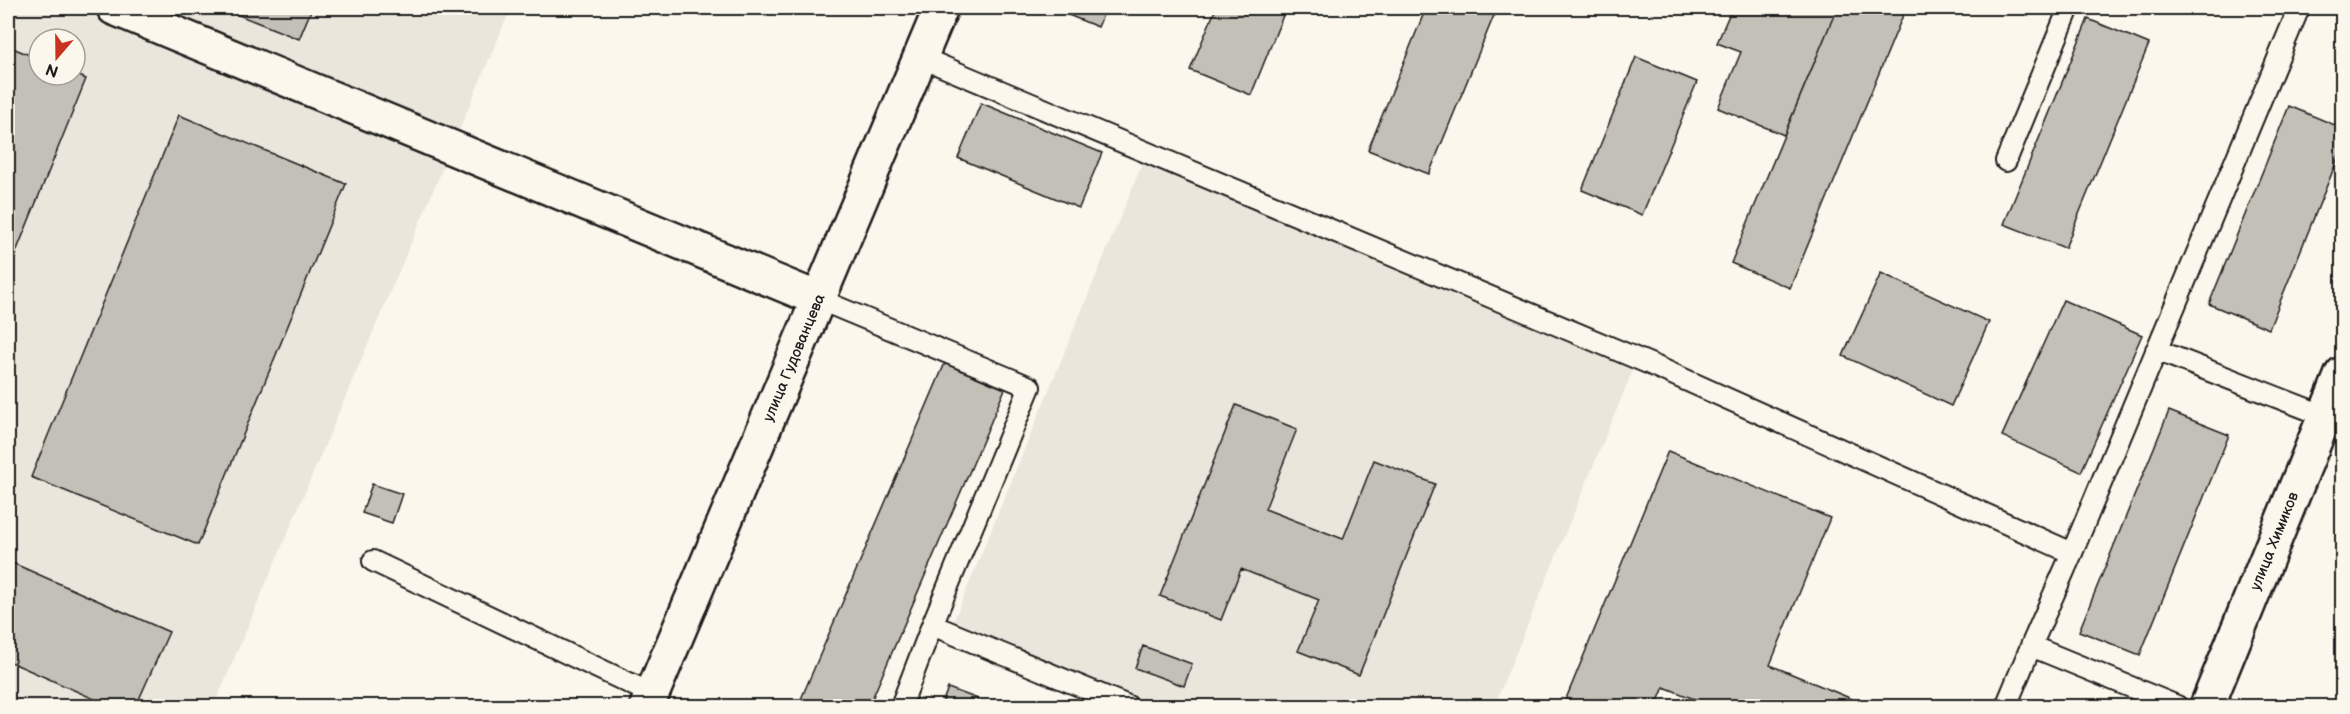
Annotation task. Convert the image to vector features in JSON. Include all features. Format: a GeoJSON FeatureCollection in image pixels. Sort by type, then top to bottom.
{"type":"FeatureCollection","features":[{"type":"Feature","properties":{"kind":"street"},"geometry":{"type":"LineString","coordinates":[[114,8],[818,299]]}},
{"type":"Feature","properties":{"kind":"street","name":"улица Гудованцева"},"geometry":{"type":"LineString","coordinates":[[649,700],[941,8]]}},
{"type":"Feature","properties":{"kind":"street","name":"улица Химиков"},"geometry":{"type":"LineString","coordinates":[[2207,706],[2343,374]]}},
{"type":"Feature","properties":{"kind":"lane"},"geometry":{"type":"LineString","coordinates":[[2006,161],[2069,8]]}},
{"type":"Feature","properties":{"kind":"lane"},"geometry":{"type":"LineString","coordinates":[[2006,706],[2299,8]]}},
{"type":"Feature","properties":{"kind":"lane"},"geometry":{"type":"LineString","coordinates":[[920,57],[1650,364],[2072,553]]}},
{"type":"Feature","properties":{"kind":"lane"},"geometry":{"type":"LineString","coordinates":[[818,299],[1030,387],[932,625],[902,706]]}},
{"type":"Feature","properties":{"kind":"lane"},"geometry":{"type":"LineString","coordinates":[[2156,350],[2325,416]]}},
{"type":"Feature","properties":{"kind":"lane"},"geometry":{"type":"LineString","coordinates":[[373,561],[649,700]]}},
{"type":"Feature","properties":{"kind":"lane"},"geometry":{"type":"LineString","coordinates":[[932,625],[1128,706]]}},
{"type":"Feature","properties":{"kind":"lane"},"geometry":{"type":"LineString","coordinates":[[2031,646],[2177,706]]}},
{"type":"Feature","properties":{"kind":"shaded area"},"geometry":{"type":"Polygon","coordinates":[[[8,8],[511,8],[214,706],[8,706],[8,8]]]}},
{"type":"Feature","properties":{"kind":"shaded area"},"geometry":{"type":"Polygon","coordinates":[[[1143,162],[1635,365],[1494,706],[1148,706],[952,625],[1143,162]]]}},
{"type":"Feature","properties":{"kind":"building"},"geometry":{"type":"Polygon","coordinates":[[[221,8],[312,8],[299,39],[221,8]]]}},
{"type":"Feature","properties":{"kind":"building"},"geometry":{"type":"Polygon","coordinates":[[[1051,8],[1106,8],[1098,27],[1051,8]]]}},
{"type":"Feature","properties":{"kind":"building"},"geometry":{"type":"Polygon","coordinates":[[[1216,8],[1286,8],[1251,95],[1190,70],[1216,8]]]}},
{"type":"Feature","properties":{"kind":"building"},"geometry":{"type":"Polygon","coordinates":[[[1426,8],[1497,8],[1429,174],[1368,150],[1426,8]]]}},
{"type":"Feature","properties":{"kind":"building"},"geometry":{"type":"Polygon","coordinates":[[[1732,8],[1837,8],[1784,135],[1718,108],[1741,52],[1717,43],[1732,8]]]}},
{"type":"Feature","properties":{"kind":"building"},"geometry":{"type":"Polygon","coordinates":[[[1837,8],[1906,8],[1790,288],[1731,263],[1837,8]]]}},
{"type":"Feature","properties":{"kind":"building"},"geometry":{"type":"Polygon","coordinates":[[[2088,19],[2149,44],[2065,248],[2004,224],[2088,19]]]}},
{"type":"Feature","properties":{"kind":"building"},"geometry":{"type":"Polygon","coordinates":[[[8,46],[27,54],[27,87],[83,87],[8,272],[8,46]]]}},
{"type":"Feature","properties":{"kind":"building"},"geometry":{"type":"Polygon","coordinates":[[[1636,57],[1697,82],[1642,215],[1582,190],[1636,57]]]}},
{"type":"Feature","properties":{"kind":"building"},"geometry":{"type":"Polygon","coordinates":[[[981,103],[1102,153],[1079,208],[958,158],[981,103]]]}},
{"type":"Feature","properties":{"kind":"building"},"geometry":{"type":"Polygon","coordinates":[[[2289,106],[2342,128],[2342,148],[2269,329],[2209,304],[2289,106]]]}},
{"type":"Feature","properties":{"kind":"building"},"geometry":{"type":"Polygon","coordinates":[[[179,115],[346,184],[198,545],[31,477],[179,115]]]}},
{"type":"Feature","properties":{"kind":"building"},"geometry":{"type":"Polygon","coordinates":[[[1881,273],[1989,322],[1951,406],[1843,356],[1881,273]]]}},
{"type":"Feature","properties":{"kind":"building"},"geometry":{"type":"Polygon","coordinates":[[[2063,300],[2142,335],[2081,472],[2002,436],[2063,300]]]}},
{"type":"Feature","properties":{"kind":"building"},"geometry":{"type":"Polygon","coordinates":[[[945,363],[1005,389],[869,706],[818,706],[801,699],[945,363]]]}},
{"type":"Feature","properties":{"kind":"building"},"geometry":{"type":"Polygon","coordinates":[[[1236,405],[1297,429],[1265,509],[1343,539],[1374,460],[1435,484],[1359,675],[1298,651],[1319,600],[1241,569],[1221,620],[1160,596],[1236,405]]]}},
{"type":"Feature","properties":{"kind":"building"},"geometry":{"type":"Polygon","coordinates":[[[2169,411],[2229,435],[2140,655],[2079,631],[2169,411]]]}},
{"type":"Feature","properties":{"kind":"building"},"geometry":{"type":"Polygon","coordinates":[[[1668,451],[1830,518],[1770,665],[1852,699],[1849,706],[1712,706],[1664,687],[1656,706],[1563,706],[1668,451]]]}},
{"type":"Feature","properties":{"kind":"building"},"geometry":{"type":"Polygon","coordinates":[[[372,484],[402,494],[392,523],[362,513],[372,484]]]}},
{"type":"Feature","properties":{"kind":"building"},"geometry":{"type":"Polygon","coordinates":[[[8,561],[169,632],[136,706],[110,706],[8,661],[8,561]]]}},
{"type":"Feature","properties":{"kind":"building"},"geometry":{"type":"Polygon","coordinates":[[[1143,646],[1192,664],[1184,686],[1135,668],[1143,646]]]}},
{"type":"Feature","properties":{"kind":"building"},"geometry":{"type":"Polygon","coordinates":[[[948,688],[978,699],[976,706],[941,706],[948,688]]]}}]}
